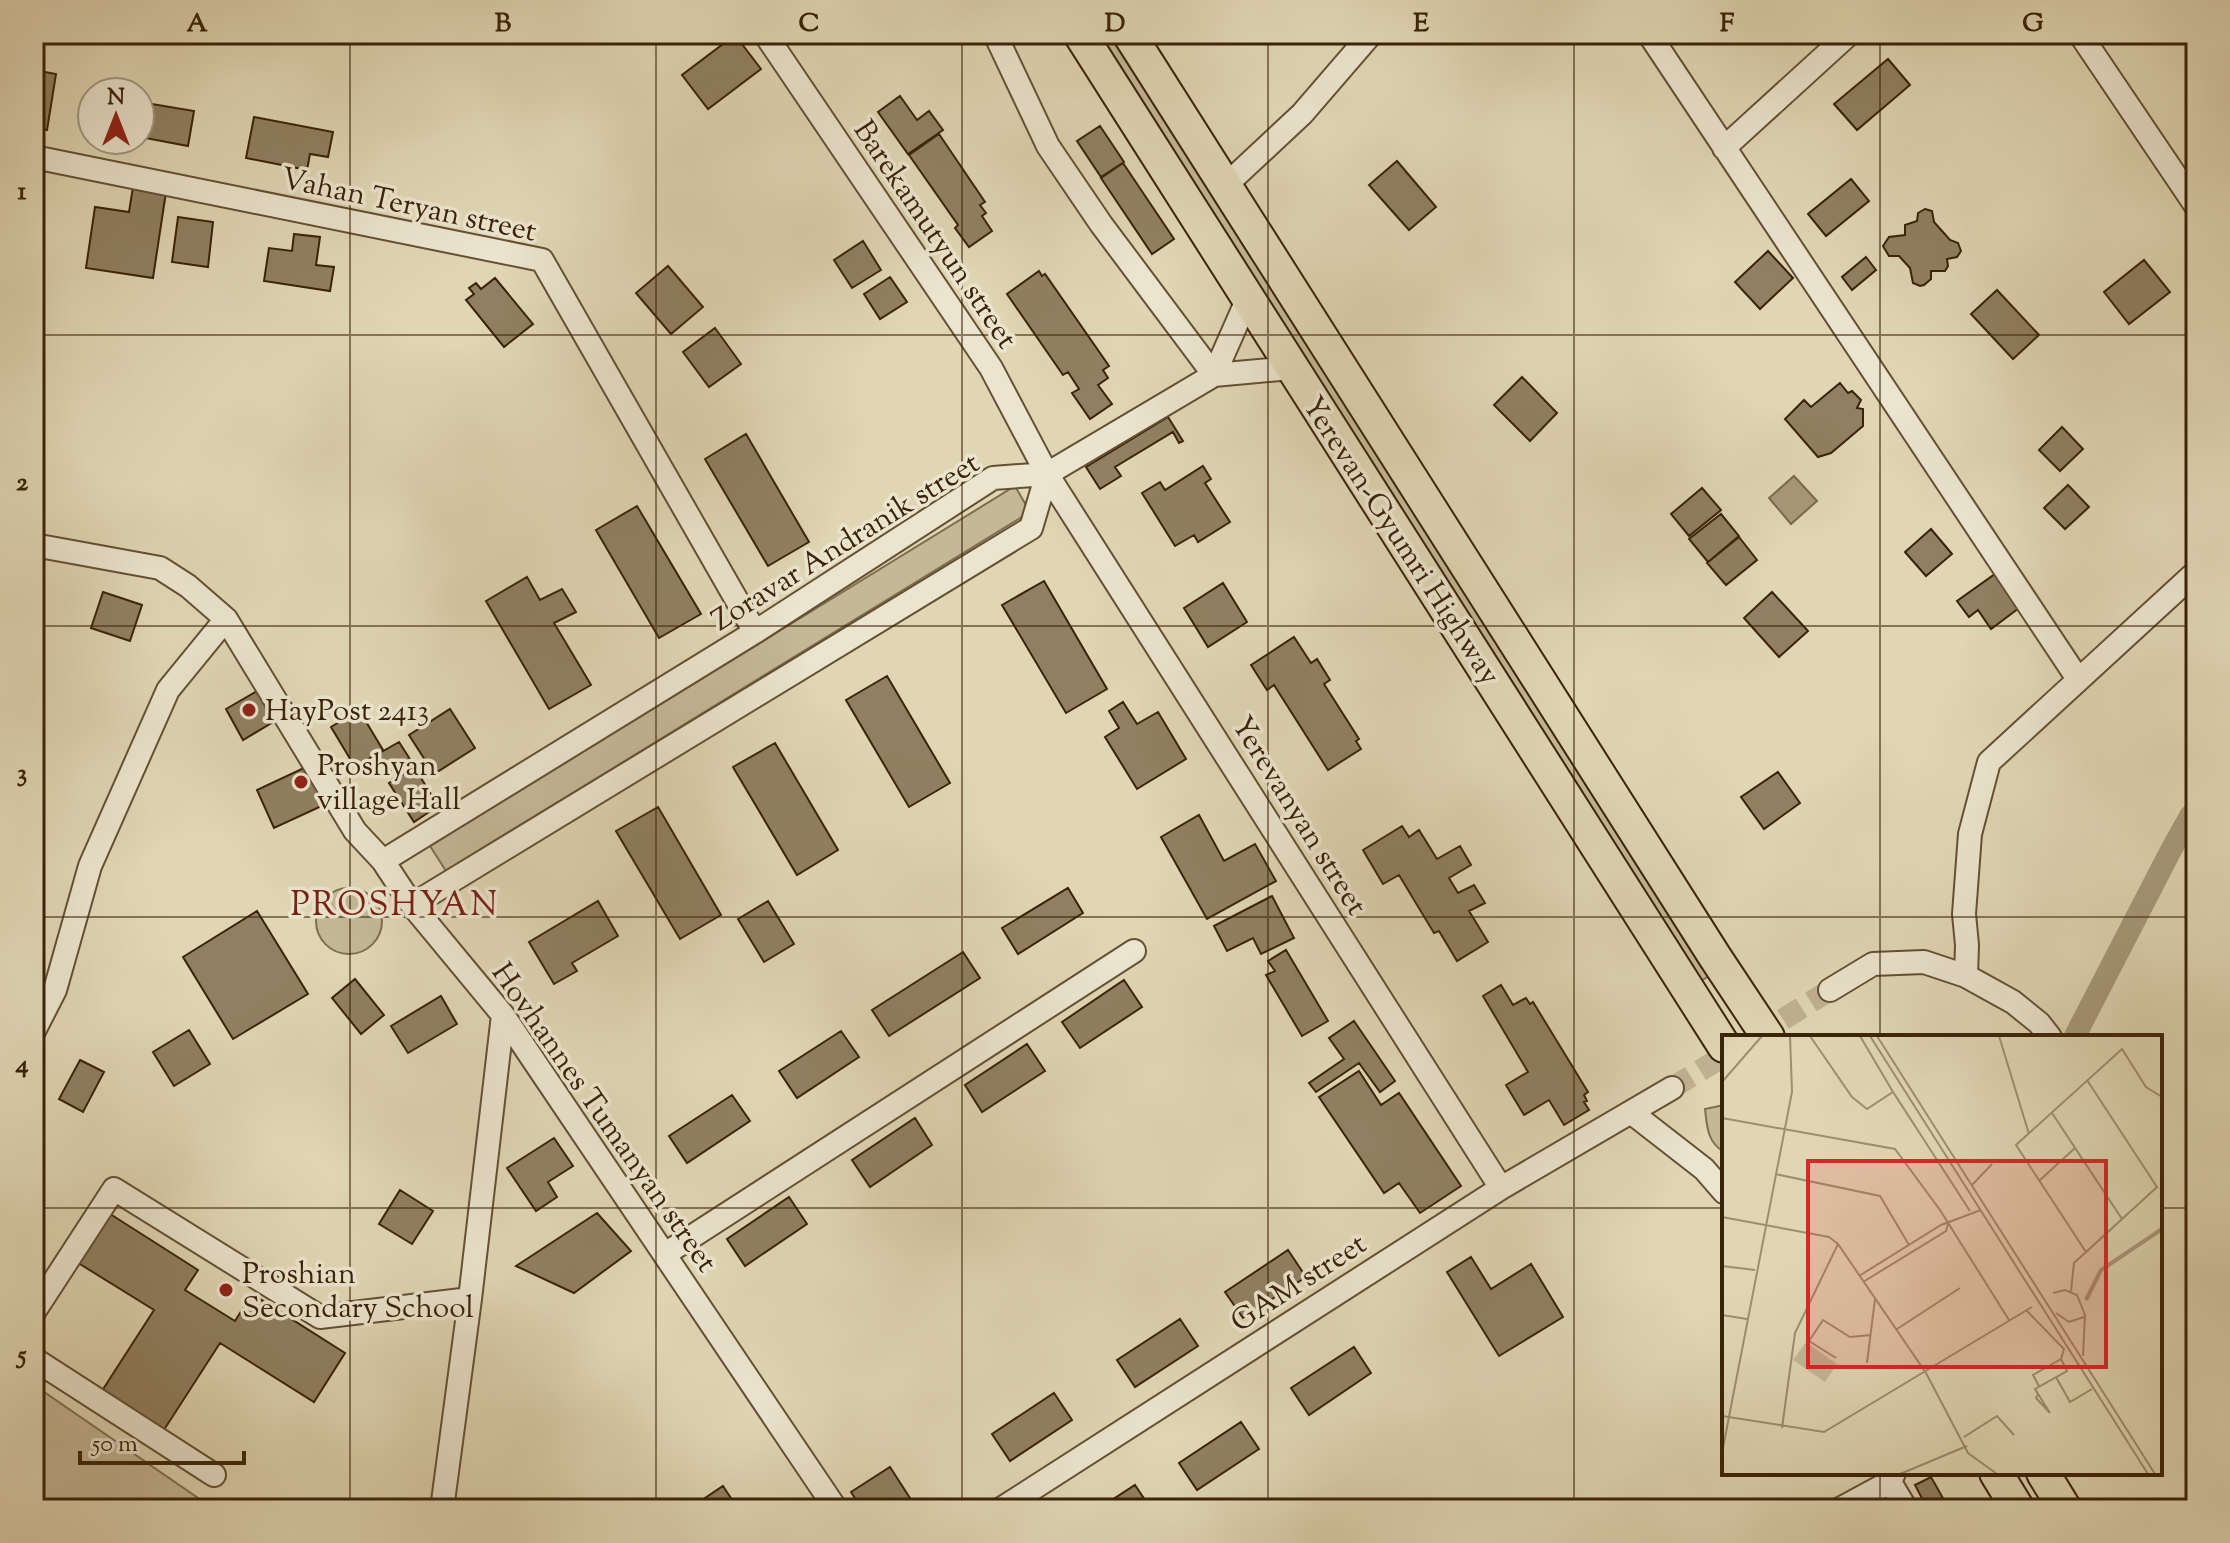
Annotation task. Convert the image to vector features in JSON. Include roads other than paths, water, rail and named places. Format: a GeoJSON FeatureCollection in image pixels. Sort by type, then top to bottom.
{"type":"FeatureCollection","features":[{"type":"Feature","properties":{"kind":"highway","name":"Yerevan-Gyumri Highway"},"geometry":{"type":"LineString","coordinates":[[1080,34],[1722,1043]]}},
{"type":"Feature","properties":{"kind":"highway","name":"Yerevan-Gyumri Highway"},"geometry":{"type":"LineString","coordinates":[[1129,34],[1767,1035]]}},
{"type":"Feature","properties":{"kind":"highway"},"geometry":{"type":"LineString","coordinates":[[1997,1475],[2018,1509]]}},
{"type":"Feature","properties":{"kind":"street","name":"Barekamutyun street"},"geometry":{"type":"LineString","coordinates":[[765,34],[991,368],[1047,474]]}},
{"type":"Feature","properties":{"kind":"street"},"geometry":{"type":"LineString","coordinates":[[995,34],[1048,146],[1101,224],[1214,375]]}},
{"type":"Feature","properties":{"kind":"street"},"geometry":{"type":"LineString","coordinates":[[1226,185],[1302,114],[1371,34]]}},
{"type":"Feature","properties":{"kind":"street"},"geometry":{"type":"LineString","coordinates":[[1649,34],[2078,679]]}},
{"type":"Feature","properties":{"kind":"street"},"geometry":{"type":"LineString","coordinates":[[1724,148],[1849,34]]}},
{"type":"Feature","properties":{"kind":"street"},"geometry":{"type":"LineString","coordinates":[[2080,34],[2196,206]]}},
{"type":"Feature","properties":{"kind":"street","name":"Vahan Teryan street"},"geometry":{"type":"LineString","coordinates":[[34,157],[542,260],[755,632]]}},
{"type":"Feature","properties":{"kind":"street"},"geometry":{"type":"LineString","coordinates":[[1214,375],[1248,298]]}},
{"type":"Feature","properties":{"kind":"street"},"geometry":{"type":"LineString","coordinates":[[412,905],[1031,528],[1047,474],[1214,375],[1291,368]]}},
{"type":"Feature","properties":{"kind":"street","name":"Zoravar Andranik street"},"geometry":{"type":"LineString","coordinates":[[383,861],[755,632],[993,478],[1047,474]]}},
{"type":"Feature","properties":{"kind":"street","name":"Yerevanyan street"},"geometry":{"type":"LineString","coordinates":[[1047,474],[1501,1188]]}},
{"type":"Feature","properties":{"kind":"street","name":"Hovhannes Tumanyan street"},"geometry":{"type":"LineString","coordinates":[[34,545],[160,568],[188,586],[226,619],[355,831],[383,861],[412,905],[503,1015],[836,1509]]}},
{"type":"Feature","properties":{"kind":"street"},"geometry":{"type":"LineString","coordinates":[[1966,976],[1964,914],[1970,834],[1989,762],[2196,572]]}},
{"type":"Feature","properties":{"kind":"street"},"geometry":{"type":"LineString","coordinates":[[34,1031],[55,990],[90,866],[168,690],[226,619]]}},
{"type":"Feature","properties":{"kind":"street"},"geometry":{"type":"LineString","coordinates":[[665,1254],[1134,951]]}},
{"type":"Feature","properties":{"kind":"street"},"geometry":{"type":"LineString","coordinates":[[1830,990],[1873,964],[1924,962],[1966,976],[2013,1002],[2048,1035]]}},
{"type":"Feature","properties":{"kind":"street"},"geometry":{"type":"LineString","coordinates":[[442,1509],[503,1015]]}},
{"type":"Feature","properties":{"kind":"street","name":"GAM street"},"geometry":{"type":"LineString","coordinates":[[1001,1509],[1501,1188],[1672,1088]]}},
{"type":"Feature","properties":{"kind":"street"},"geometry":{"type":"LineString","coordinates":[[1632,1113],[1704,1169],[1722,1190]]}},
{"type":"Feature","properties":{"kind":"street"},"geometry":{"type":"LineString","coordinates":[[34,1312],[114,1189],[320,1317],[470,1299]]}},
{"type":"Feature","properties":{"kind":"street"},"geometry":{"type":"LineString","coordinates":[[34,1359],[214,1475]]}},
{"type":"Feature","properties":{"kind":"street"},"geometry":{"type":"LineString","coordinates":[[1840,1509],[1892,1478],[1906,1509]]}},
{"type":"Feature","properties":{"kind":"waterway"},"geometry":{"type":"LineString","coordinates":[[2076,1035],[2170,852],[2196,811]]}},
{"type":"Feature","properties":{"kind":"tunnel"},"geometry":{"type":"LineString","coordinates":[[1758,1035],[1830,990]]}},
{"type":"Feature","properties":{"kind":"tunnel"},"geometry":{"type":"LineString","coordinates":[[1672,1088],[1722,1057]]}},
{"type":"Feature","properties":{"kind":"place","name":"HayPost 2413"},"geometry":{"type":"Point","coordinates":[249,710]}},
{"type":"Feature","properties":{"kind":"place","name":"Proshyan village Hall"},"geometry":{"type":"Point","coordinates":[301,782]}},
{"type":"Feature","properties":{"kind":"place","name":"Proshian Secondary School"},"geometry":{"type":"Point","coordinates":[226,1290]}},
{"type":"Feature","properties":{"kind":"district","name":"PROSHYAN"},"geometry":{"type":"Point","coordinates":[395,903]}}]}
